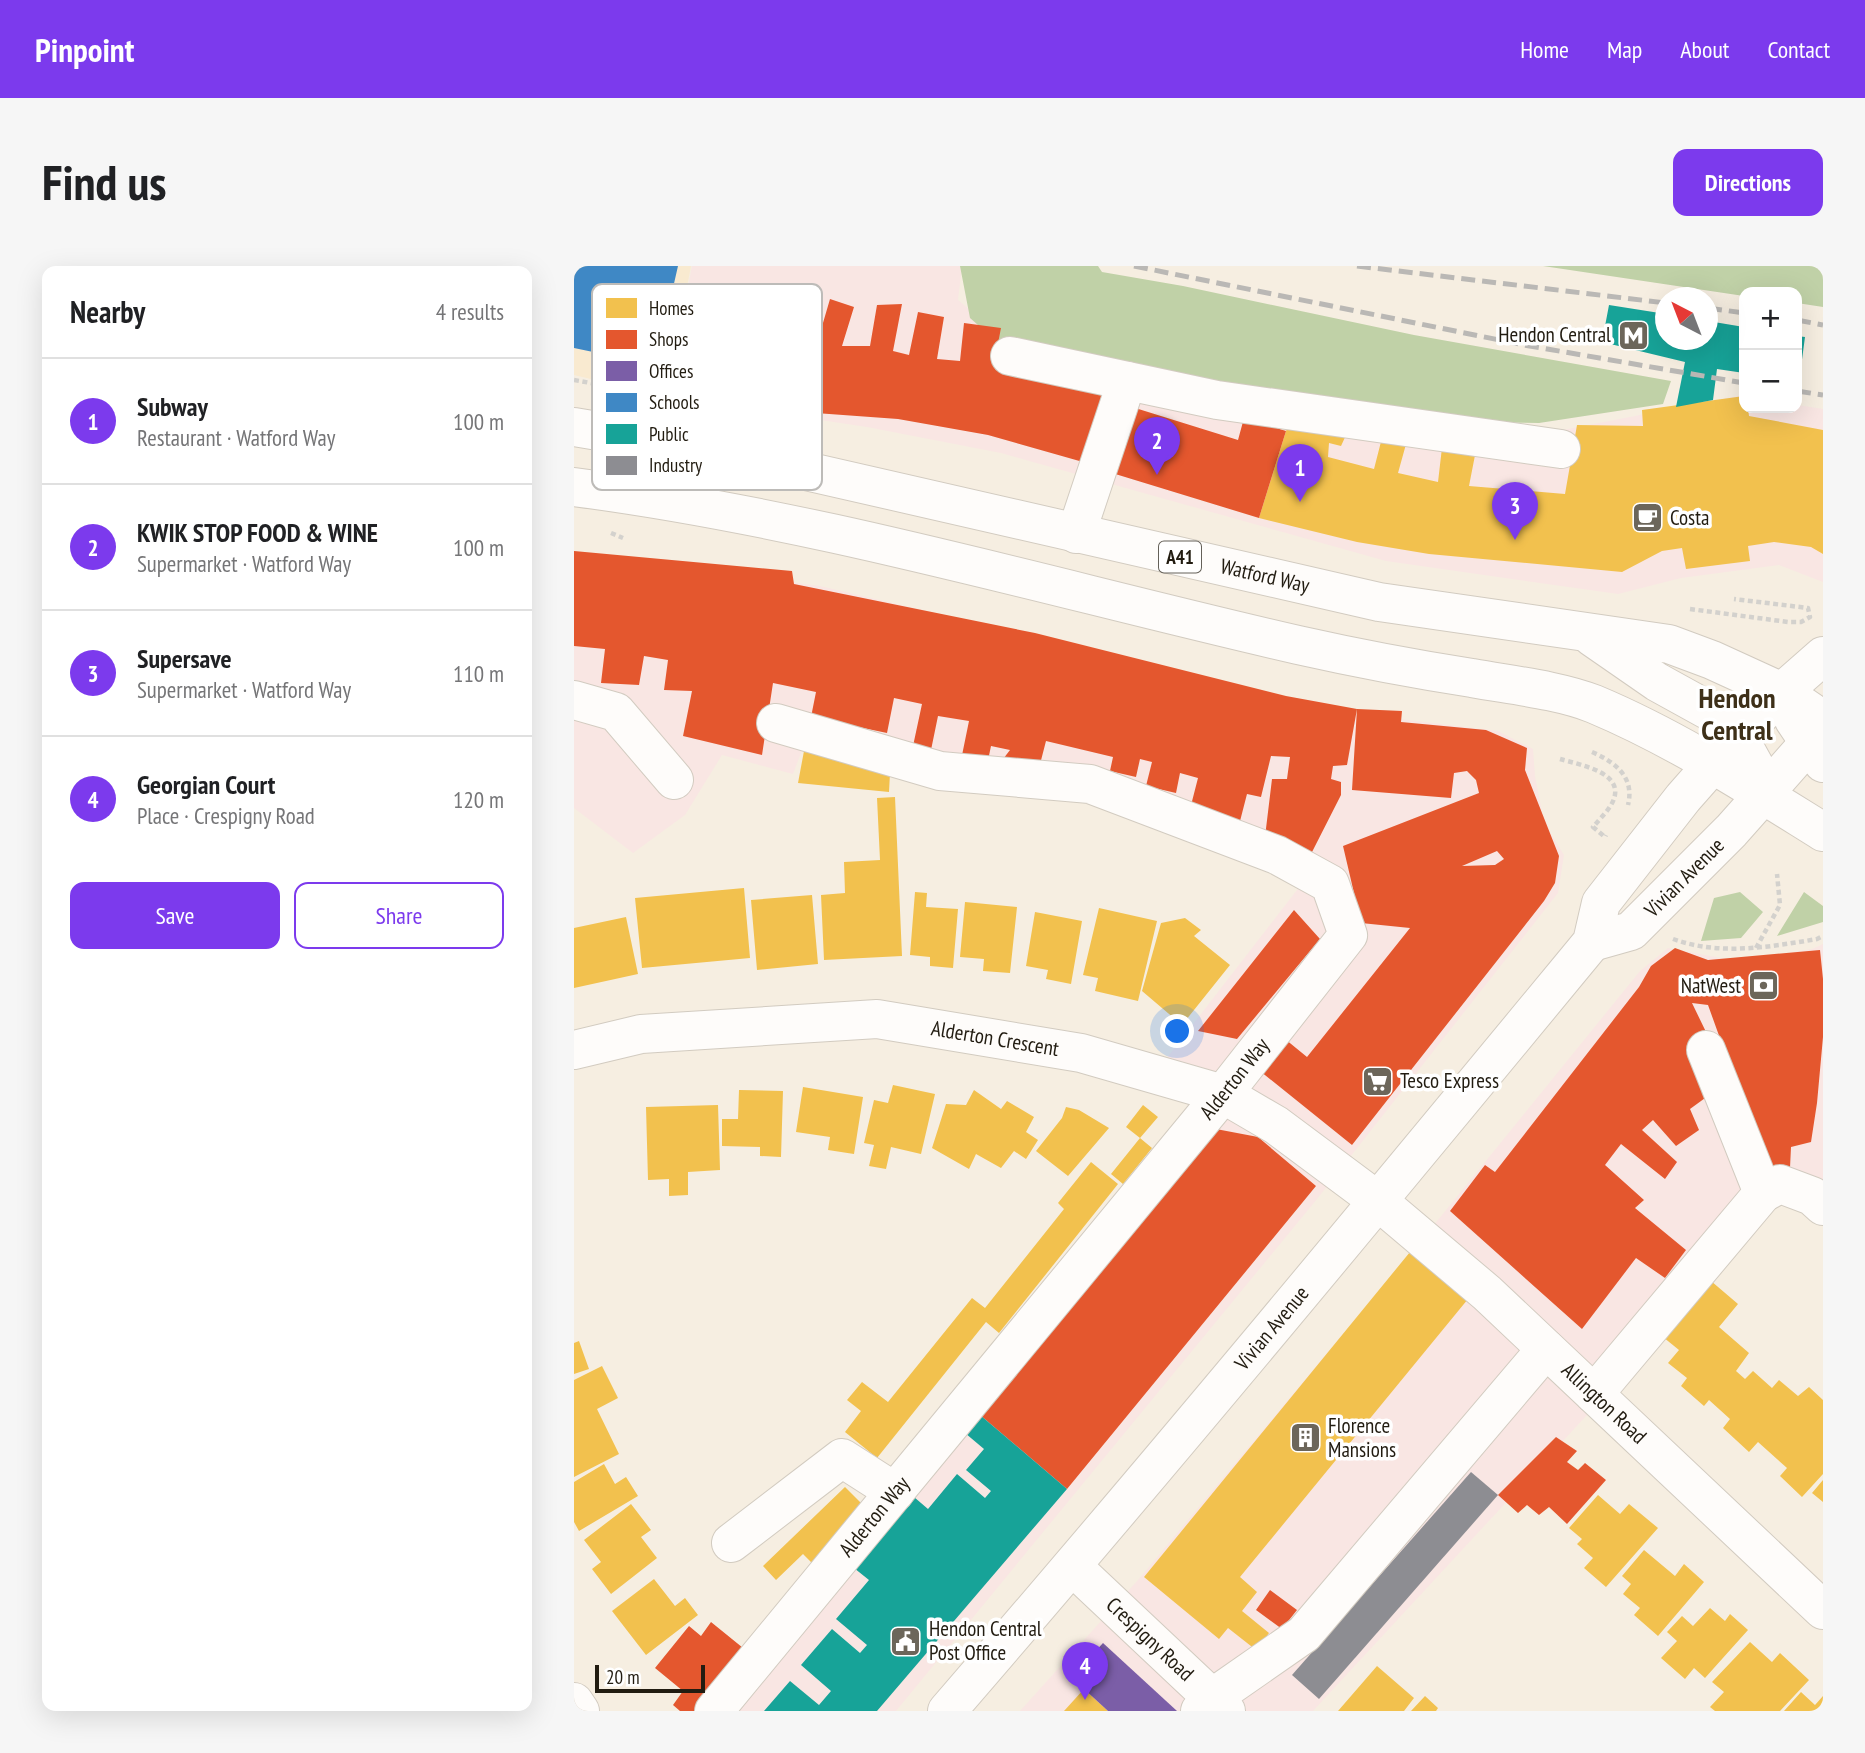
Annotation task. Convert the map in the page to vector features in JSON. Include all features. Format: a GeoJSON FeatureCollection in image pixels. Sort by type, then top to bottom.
{"type":"FeatureCollection","features":[{"type":"Feature","properties":{"kind":"main road"},"geometry":{"type":"LineString","coordinates":[[1010,356],[1217,400],[1561,449]]}},
{"type":"Feature","properties":{"kind":"main road"},"geometry":{"type":"LineString","coordinates":[[1076,534],[1127,381]]}},
{"type":"Feature","properties":{"kind":"main road","name":"Watford Way"},"geometry":{"type":"LineString","coordinates":[[574,427],[592,430]]}},
{"type":"Feature","properties":{"kind":"main road","name":"Watford Way"},"geometry":{"type":"LineString","coordinates":[[822,475],[1378,603],[1669,644],[1782,692]]}},
{"type":"Feature","properties":{"kind":"main road"},"geometry":{"type":"LineString","coordinates":[[574,487],[592,489]]}},
{"type":"Feature","properties":{"kind":"main road"},"geometry":{"type":"LineString","coordinates":[[597,490],[658,498],[860,540],[1376,662],[1532,688],[1591,703],[1726,751]]}},
{"type":"Feature","properties":{"kind":"main road"},"geometry":{"type":"LineString","coordinates":[[1584,632],[1657,682],[1715,714],[1726,751],[1763,795],[1823,832]]}},
{"type":"Feature","properties":{"kind":"main road","name":"Vivian Avenue"},"geometry":{"type":"LineString","coordinates":[[947,1711],[1072,1566],[1592,942],[1601,903],[1726,751],[1782,692],[1823,656]]}},
{"type":"Feature","properties":{"kind":"main road"},"geometry":{"type":"LineString","coordinates":[[1782,692],[1787,706],[1819,738]]}},
{"type":"Feature","properties":{"kind":"main road"},"geometry":{"type":"LineString","coordinates":[[574,700],[616,712],[674,780]]}},
{"type":"Feature","properties":{"kind":"main road","name":"Alderton Way"},"geometry":{"type":"LineString","coordinates":[[714,1711],[1223,1094],[1348,936],[1330,884],[1277,855],[1090,784],[940,771],[776,723]]}},
{"type":"Feature","properties":{"kind":"main road","name":"Vivian Avenue"},"geometry":{"type":"LineString","coordinates":[[1592,942],[1631,931],[1819,738]]}},
{"type":"Feature","properties":{"kind":"main road","name":"Alderton Crescent"},"geometry":{"type":"LineString","coordinates":[[574,1050],[641,1034],[877,1019],[1081,1053],[1223,1094],[1276,1125],[1378,1201]]}},
{"type":"Feature","properties":{"kind":"main road"},"geometry":{"type":"LineString","coordinates":[[1706,1050],[1763,1193]]}},
{"type":"Feature","properties":{"kind":"main road"},"geometry":{"type":"LineString","coordinates":[[1594,1394],[1763,1193],[1780,1184],[1812,1196],[1823,1206]]}},
{"type":"Feature","properties":{"kind":"main road","name":"Allington Road"},"geometry":{"type":"LineString","coordinates":[[1378,1201],[1487,1293],[1823,1610]]}},
{"type":"Feature","properties":{"kind":"main road"},"geometry":{"type":"LineString","coordinates":[[1213,1707],[1304,1634],[1546,1349]]}},
{"type":"Feature","properties":{"kind":"main road"},"geometry":{"type":"LineString","coordinates":[[731,1543],[842,1458],[895,1492]]}},
{"type":"Feature","properties":{"kind":"main road","name":"Crespigny Road"},"geometry":{"type":"LineString","coordinates":[[1072,1566],[1213,1707]]}},
{"type":"Feature","properties":{"kind":"main road"},"geometry":{"type":"LineString","coordinates":[[574,1702],[580,1711]]}},
{"type":"Feature","properties":{"kind":"path"},"geometry":{"type":"LineString","coordinates":[[574,380],[592,384]]}},
{"type":"Feature","properties":{"kind":"path"},"geometry":{"type":"LineString","coordinates":[[1695,609],[1788,622],[1801,622],[1810,617],[1808,608],[1734,599]]}},
{"type":"Feature","properties":{"kind":"path"},"geometry":{"type":"LineString","coordinates":[[1592,752],[1608,759],[1622,771],[1629,784],[1627,808]]}},
{"type":"Feature","properties":{"kind":"path"},"geometry":{"type":"LineString","coordinates":[[1560,760],[1600,771],[1611,780],[1615,791],[1612,804],[1593,827],[1605,836],[1613,827]]}},
{"type":"Feature","properties":{"kind":"path"},"geometry":{"type":"LineString","coordinates":[[1756,949],[1780,905],[1777,874]]}},
{"type":"Feature","properties":{"kind":"path"},"geometry":{"type":"LineString","coordinates":[[1662,936],[1696,947],[1756,949],[1823,936]]}},
{"type":"Feature","properties":{"kind":"shaded area"},"geometry":{"type":"Polygon","coordinates":[[[574,266],[691,266],[688,284],[592,284],[592,379],[574,375],[574,266]]]}},
{"type":"Feature","properties":{"kind":"shaded area"},"geometry":{"type":"Polygon","coordinates":[[[692,266],[962,266],[958,300],[1023,353],[1537,435],[1738,396],[1739,413],[1802,413],[1802,406],[1823,409],[1823,582],[1779,565],[1681,578],[1618,594],[1386,561],[1001,453],[822,420],[822,284],[688,284],[692,266]]]}},
{"type":"Feature","properties":{"kind":"shaded area"},"geometry":{"type":"Polygon","coordinates":[[[574,553],[820,586],[1318,709],[1498,731],[1533,749],[1542,812],[1564,855],[1558,893],[1317,1199],[896,1711],[697,1711],[1222,1098],[1149,1081],[1307,877],[1093,788],[804,745],[793,774],[722,755],[685,815],[633,853],[574,808],[574,553]]]}},
{"type":"Feature","properties":{"kind":"shaded area"},"geometry":{"type":"Polygon","coordinates":[[[1823,944],[1823,1224],[1781,1191],[1600,1401],[1313,1711],[1020,1711],[1138,1580],[1442,1215],[1640,971],[1668,948],[1737,961],[1812,949],[1823,944]]]}},
{"type":"Feature","properties":{"kind":"green space"},"geometry":{"type":"Polygon","coordinates":[[[960,266],[1098,266],[1102,272],[1183,286],[1414,335],[1671,381],[1663,404],[1539,423],[1447,422],[1002,346],[970,318],[960,266]]]}},
{"type":"Feature","properties":{"kind":"green space"},"geometry":{"type":"Polygon","coordinates":[[[1543,266],[1823,266],[1823,307],[1802,304],[1802,287],[1739,287],[1739,295],[1718,292],[1718,287],[1684,287],[1543,266]]]}},
{"type":"Feature","properties":{"kind":"green space"},"geometry":{"type":"Polygon","coordinates":[[[1740,892],[1763,912],[1741,938],[1701,941],[1714,898],[1740,892]]]}},
{"type":"Feature","properties":{"kind":"green space"},"geometry":{"type":"Polygon","coordinates":[[[1804,892],[1823,906],[1823,922],[1777,936],[1804,892]]]}},
{"type":"Feature","properties":{"kind":"building: Homes"},"geometry":{"type":"Polygon","coordinates":[[[1739,397],[1739,413],[1823,430],[1823,554],[1811,547],[1774,542],[1748,546],[1750,561],[1686,569],[1682,548],[1662,551],[1622,572],[1429,554],[1357,542],[1259,518],[1286,431],[1294,416],[1347,433],[1341,446],[1329,443],[1328,457],[1374,469],[1384,430],[1408,437],[1398,473],[1438,482],[1443,439],[1477,445],[1469,486],[1565,494],[1577,425],[1643,426],[1642,410],[1739,397]]]}},
{"type":"Feature","properties":{"kind":"building: Homes"},"geometry":{"type":"Polygon","coordinates":[[[804,751],[890,773],[889,792],[798,783],[804,751]]]}},
{"type":"Feature","properties":{"kind":"building: Homes"},"geometry":{"type":"Polygon","coordinates":[[[895,797],[902,956],[824,960],[821,895],[845,893],[844,862],[880,860],[877,798],[895,797]]]}},
{"type":"Feature","properties":{"kind":"building: Homes"},"geometry":{"type":"Polygon","coordinates":[[[744,888],[750,958],[642,968],[635,898],[744,888]]]}},
{"type":"Feature","properties":{"kind":"building: Homes"},"geometry":{"type":"Polygon","coordinates":[[[915,892],[927,893],[926,907],[958,909],[953,968],[930,966],[930,957],[910,955],[915,892]]]}},
{"type":"Feature","properties":{"kind":"building: Homes"},"geometry":{"type":"Polygon","coordinates":[[[812,895],[818,964],[757,970],[751,900],[812,895]]]}},
{"type":"Feature","properties":{"kind":"building: Homes"},"geometry":{"type":"Polygon","coordinates":[[[965,902],[1017,907],[1010,973],[983,971],[984,959],[960,957],[965,902]]]}},
{"type":"Feature","properties":{"kind":"building: Homes"},"geometry":{"type":"Polygon","coordinates":[[[1099,908],[1157,921],[1138,1001],[1095,991],[1098,978],[1083,975],[1099,908]]]}},
{"type":"Feature","properties":{"kind":"building: Homes"},"geometry":{"type":"Polygon","coordinates":[[[1035,912],[1082,921],[1071,984],[1046,979],[1048,970],[1026,966],[1035,912]]]}},
{"type":"Feature","properties":{"kind":"building: Homes"},"geometry":{"type":"Polygon","coordinates":[[[626,917],[638,974],[574,988],[574,928],[626,917]]]}},
{"type":"Feature","properties":{"kind":"building: Homes"},"geometry":{"type":"Polygon","coordinates":[[[1185,918],[1201,930],[1194,936],[1230,965],[1182,1025],[1142,991],[1161,923],[1185,918]]]}},
{"type":"Feature","properties":{"kind":"building: Homes"},"geometry":{"type":"Polygon","coordinates":[[[893,1085],[935,1094],[921,1154],[891,1147],[886,1169],[869,1166],[874,1145],[864,1143],[874,1100],[888,1103],[893,1085]]]}},
{"type":"Feature","properties":{"kind":"building: Homes"},"geometry":{"type":"Polygon","coordinates":[[[803,1087],[863,1097],[854,1154],[828,1150],[830,1137],[796,1132],[803,1087]]]}},
{"type":"Feature","properties":{"kind":"building: Homes"},"geometry":{"type":"Polygon","coordinates":[[[739,1090],[783,1091],[781,1157],[760,1156],[760,1147],[722,1146],[722,1119],[738,1119],[739,1090]]]}},
{"type":"Feature","properties":{"kind":"building: Homes"},"geometry":{"type":"Polygon","coordinates":[[[974,1090],[1001,1109],[1007,1101],[1034,1117],[1026,1132],[1038,1140],[1026,1159],[1014,1151],[1001,1168],[976,1154],[969,1169],[932,1148],[946,1104],[966,1105],[974,1090]]]}},
{"type":"Feature","properties":{"kind":"building: Homes"},"geometry":{"type":"Polygon","coordinates":[[[718,1105],[720,1170],[688,1172],[688,1195],[669,1196],[669,1179],[648,1180],[646,1107],[718,1105]]]}},
{"type":"Feature","properties":{"kind":"building: Homes"},"geometry":{"type":"Polygon","coordinates":[[[1143,1105],[1158,1117],[1140,1138],[1126,1127],[1143,1105]]]}},
{"type":"Feature","properties":{"kind":"building: Homes"},"geometry":{"type":"Polygon","coordinates":[[[1066,1107],[1079,1110],[1109,1128],[1068,1176],[1036,1151],[1062,1118],[1066,1107]]]}},
{"type":"Feature","properties":{"kind":"building: Homes"},"geometry":{"type":"Polygon","coordinates":[[[1140,1138],[1152,1148],[1123,1184],[1111,1174],[1140,1138]]]}},
{"type":"Feature","properties":{"kind":"building: Homes"},"geometry":{"type":"Polygon","coordinates":[[[1091,1162],[1118,1184],[999,1333],[986,1322],[877,1458],[845,1432],[861,1411],[847,1400],[862,1382],[888,1402],[972,1298],[985,1308],[1064,1209],[1058,1203],[1091,1162]]]}},
{"type":"Feature","properties":{"kind":"building: Homes","name":"Florence Mansions"},"geometry":{"type":"Polygon","coordinates":[[[1410,1252],[1468,1299],[1240,1577],[1257,1592],[1242,1611],[1269,1633],[1256,1650],[1228,1628],[1219,1639],[1144,1577],[1410,1252]]]}},
{"type":"Feature","properties":{"kind":"building: Homes"},"geometry":{"type":"Polygon","coordinates":[[[1711,1281],[1738,1304],[1719,1327],[1749,1353],[1736,1371],[1745,1379],[1753,1371],[1772,1388],[1779,1380],[1798,1396],[1809,1387],[1823,1400],[1823,1474],[1802,1497],[1780,1476],[1787,1468],[1758,1442],[1749,1452],[1723,1428],[1730,1419],[1709,1400],[1704,1406],[1681,1386],[1687,1378],[1668,1363],[1679,1350],[1663,1337],[1711,1281]]]}},
{"type":"Feature","properties":{"kind":"building: Homes"},"geometry":{"type":"Polygon","coordinates":[[[579,1341],[589,1369],[574,1374],[574,1343],[579,1341]]]}},
{"type":"Feature","properties":{"kind":"building: Homes"},"geometry":{"type":"Polygon","coordinates":[[[602,1366],[618,1398],[597,1409],[619,1454],[574,1477],[574,1380],[602,1366]]]}},
{"type":"Feature","properties":{"kind":"building: Homes"},"geometry":{"type":"Polygon","coordinates":[[[604,1464],[615,1484],[626,1477],[638,1496],[579,1531],[574,1522],[574,1482],[604,1464]]]}},
{"type":"Feature","properties":{"kind":"building: Homes"},"geometry":{"type":"Polygon","coordinates":[[[1823,1480],[1823,1502],[1812,1493],[1823,1480]]]}},
{"type":"Feature","properties":{"kind":"building: Homes"},"geometry":{"type":"Polygon","coordinates":[[[845,1487],[868,1510],[812,1563],[803,1554],[776,1580],[763,1566],[845,1487]]]}},
{"type":"Feature","properties":{"kind":"building: Homes"},"geometry":{"type":"Polygon","coordinates":[[[1598,1495],[1620,1514],[1629,1504],[1658,1528],[1606,1587],[1584,1568],[1593,1558],[1577,1544],[1582,1539],[1569,1528],[1598,1495]]]}},
{"type":"Feature","properties":{"kind":"building: Homes"},"geometry":{"type":"Polygon","coordinates":[[[631,1504],[651,1530],[641,1537],[657,1558],[611,1594],[592,1569],[601,1562],[584,1540],[631,1504]]]}},
{"type":"Feature","properties":{"kind":"building: Homes"},"geometry":{"type":"Polygon","coordinates":[[[1644,1550],[1675,1576],[1684,1564],[1704,1582],[1658,1636],[1634,1615],[1640,1608],[1623,1594],[1631,1584],[1622,1576],[1644,1550]]]}},
{"type":"Feature","properties":{"kind":"building: Homes"},"geometry":{"type":"Polygon","coordinates":[[[654,1579],[675,1606],[685,1598],[698,1615],[646,1655],[612,1611],[654,1579]]]}},
{"type":"Feature","properties":{"kind":"building: Homes"},"geometry":{"type":"Polygon","coordinates":[[[1710,1608],[1725,1621],[1730,1614],[1748,1630],[1705,1678],[1694,1668],[1685,1679],[1661,1658],[1677,1641],[1667,1632],[1682,1616],[1693,1626],[1710,1608]]]}},
{"type":"Feature","properties":{"kind":"building: Homes"},"geometry":{"type":"Polygon","coordinates":[[[1750,1642],[1772,1662],[1780,1653],[1809,1680],[1780,1711],[1715,1711],[1710,1707],[1724,1692],[1712,1682],[1750,1642]]]}},
{"type":"Feature","properties":{"kind":"building: Homes"},"geometry":{"type":"Polygon","coordinates":[[[1377,1666],[1414,1698],[1404,1711],[1338,1711],[1377,1666]]]}},
{"type":"Feature","properties":{"kind":"building: Homes"},"geometry":{"type":"Polygon","coordinates":[[[1084,1689],[1108,1711],[1064,1711],[1084,1689]]]}},
{"type":"Feature","properties":{"kind":"building: Homes"},"geometry":{"type":"Polygon","coordinates":[[[1801,1692],[1815,1705],[1823,1696],[1823,1711],[1784,1711],[1801,1692]]]}},
{"type":"Feature","properties":{"kind":"building: Homes"},"geometry":{"type":"Polygon","coordinates":[[[1425,1696],[1438,1708],[1436,1711],[1411,1711],[1425,1696]]]}},
{"type":"Feature","properties":{"kind":"building: Shops"},"geometry":{"type":"Polygon","coordinates":[[[830,299],[854,307],[842,346],[870,346],[877,305],[902,304],[893,351],[909,355],[918,312],[944,317],[937,359],[960,361],[964,323],[1001,328],[994,364],[1112,390],[1090,464],[988,435],[898,419],[822,413],[822,326],[830,299]]]}},
{"type":"Feature","properties":{"kind":"building: Shops"},"geometry":{"type":"Polygon","coordinates":[[[1132,407],[1238,440],[1244,418],[1286,431],[1259,518],[1112,473],[1132,407]]]}},
{"type":"Feature","properties":{"kind":"building: Shops"},"geometry":{"type":"Polygon","coordinates":[[[574,551],[792,571],[794,584],[1035,633],[1286,696],[1357,709],[1347,765],[1333,766],[1331,779],[1341,782],[1341,795],[1311,854],[1264,845],[1272,779],[1287,779],[1290,757],[1271,756],[1261,797],[1247,794],[1239,825],[1189,813],[1198,778],[1180,773],[1176,793],[1146,786],[1152,762],[1140,759],[1136,777],[1110,771],[1113,757],[1046,741],[1038,772],[1000,763],[1010,750],[991,746],[986,770],[960,765],[969,721],[938,716],[931,750],[913,746],[922,704],[894,698],[887,733],[811,717],[816,692],[773,683],[762,755],[683,736],[692,691],[664,690],[668,660],[644,656],[639,685],[601,683],[605,649],[574,646],[574,551]]]}},
{"type":"Feature","properties":{"kind":"building: Shops"},"geometry":{"type":"Polygon","coordinates":[[[1357,709],[1402,711],[1401,722],[1486,730],[1527,748],[1525,770],[1559,856],[1555,883],[1544,901],[1352,1145],[1260,1071],[1285,1039],[1307,1057],[1410,928],[1361,923],[1343,846],[1479,793],[1476,780],[1467,771],[1454,773],[1451,798],[1352,790],[1357,709]],[[1497,851],[1462,866],[1495,865],[1504,859],[1497,851]]]}},
{"type":"Feature","properties":{"kind":"building: Shops"},"geometry":{"type":"Polygon","coordinates":[[[1294,910],[1320,939],[1237,1039],[1198,1031],[1294,910]]]}},
{"type":"Feature","properties":{"kind":"building: Shops"},"geometry":{"type":"Polygon","coordinates":[[[1675,948],[1708,960],[1820,950],[1823,1037],[1811,1142],[1791,1147],[1790,1168],[1767,1169],[1708,1005],[1692,1003],[1707,1034],[1712,1093],[1690,1109],[1699,1130],[1676,1146],[1653,1120],[1642,1130],[1677,1162],[1665,1179],[1621,1144],[1605,1165],[1644,1200],[1635,1208],[1686,1250],[1665,1278],[1636,1258],[1582,1329],[1450,1211],[1485,1165],[1495,1172],[1639,987],[1651,966],[1675,948]]]}},
{"type":"Feature","properties":{"kind":"building: Shops"},"geometry":{"type":"Polygon","coordinates":[[[1216,1129],[1258,1137],[1316,1186],[1067,1489],[980,1415],[1216,1129]]]}},
{"type":"Feature","properties":{"kind":"building: Shops"},"geometry":{"type":"Polygon","coordinates":[[[1556,1437],[1577,1451],[1567,1462],[1578,1470],[1585,1463],[1606,1480],[1567,1524],[1549,1507],[1539,1515],[1527,1505],[1518,1513],[1498,1495],[1556,1437]]]}},
{"type":"Feature","properties":{"kind":"building: Shops"},"geometry":{"type":"Polygon","coordinates":[[[1270,1590],[1297,1610],[1282,1629],[1256,1610],[1270,1590]]]}},
{"type":"Feature","properties":{"kind":"building: Shops"},"geometry":{"type":"Polygon","coordinates":[[[711,1622],[748,1652],[700,1711],[680,1711],[673,1705],[683,1691],[655,1668],[689,1626],[701,1636],[711,1622]]]}},
{"type":"Feature","properties":{"kind":"building: Offices"},"geometry":{"type":"Polygon","coordinates":[[[1103,1643],[1177,1711],[1108,1711],[1084,1689],[1072,1677],[1103,1643]]]}},
{"type":"Feature","properties":{"kind":"building: Schools"},"geometry":{"type":"Polygon","coordinates":[[[574,266],[678,266],[674,284],[592,284],[592,352],[574,348],[574,266]]]}},
{"type":"Feature","properties":{"kind":"building: Public"},"geometry":{"type":"Polygon","coordinates":[[[1609,305],[1655,312],[1655,350],[1718,350],[1718,323],[1739,326],[1739,372],[1717,369],[1713,400],[1676,407],[1685,362],[1602,342],[1609,305]]]}},
{"type":"Feature","properties":{"kind":"building: Public"},"geometry":{"type":"Polygon","coordinates":[[[1802,337],[1805,337],[1802,360],[1802,337]]]}},
{"type":"Feature","properties":{"kind":"building: Public"},"geometry":{"type":"Polygon","coordinates":[[[980,1415],[1067,1489],[877,1711],[764,1711],[790,1681],[819,1705],[831,1691],[801,1665],[832,1629],[860,1653],[867,1645],[836,1619],[869,1580],[854,1568],[914,1497],[928,1509],[957,1474],[985,1498],[991,1491],[966,1470],[984,1449],[965,1433],[980,1415]]]}},
{"type":"Feature","properties":{"kind":"building: Industry"},"geometry":{"type":"Polygon","coordinates":[[[1471,1472],[1498,1495],[1319,1699],[1292,1675],[1471,1472]]]}},
{"type":"Feature","properties":{"kind":"railway"},"geometry":{"type":"LineString","coordinates":[[1134,266],[1524,345],[1739,382]]}},
{"type":"Feature","properties":{"kind":"railway"},"geometry":{"type":"LineString","coordinates":[[1357,266],[1655,302]]}},
{"type":"Feature","properties":{"kind":"railway"},"geometry":{"type":"LineString","coordinates":[[1718,309],[1739,312]]}},
{"type":"Feature","properties":{"kind":"railway"},"geometry":{"type":"LineString","coordinates":[[1802,321],[1823,325]]}},
{"type":"Feature","properties":{"kind":"railway"},"geometry":{"type":"LineString","coordinates":[[1802,392],[1823,395]]}},
{"type":"Feature","properties":{"kind":"place","name":"Hendon Central"},"geometry":{"type":"Point","coordinates":[1634,335]}},
{"type":"Feature","properties":{"kind":"place","name":"KWIK STOP FOOD & WINE"},"geometry":{"type":"Point","coordinates":[1157,475]}},
{"type":"Feature","properties":{"kind":"place","name":"Subway"},"geometry":{"type":"Point","coordinates":[1300,502]}},
{"type":"Feature","properties":{"kind":"place","name":"Costa"},"geometry":{"type":"Point","coordinates":[1647,518]}},
{"type":"Feature","properties":{"kind":"place","name":"Supersave"},"geometry":{"type":"Point","coordinates":[1515,540]}},
{"type":"Feature","properties":{"kind":"place","name":"NatWest"},"geometry":{"type":"Point","coordinates":[1764,986]}},
{"type":"Feature","properties":{"kind":"place","name":"Tesco Express"},"geometry":{"type":"Point","coordinates":[1377,1081]}},
{"type":"Feature","properties":{"kind":"place","name":"Florence Mansions"},"geometry":{"type":"Point","coordinates":[1305,1438]}},
{"type":"Feature","properties":{"kind":"place","name":"Hendon Central Post Office"},"geometry":{"type":"Point","coordinates":[906,1641]}},
{"type":"Feature","properties":{"kind":"place","name":"Georgian Court"},"geometry":{"type":"Point","coordinates":[1085,1700]}},
{"type":"Feature","properties":{"kind":"district","name":"Hendon Central"},"geometry":{"type":"Point","coordinates":[1737,714]}}]}
